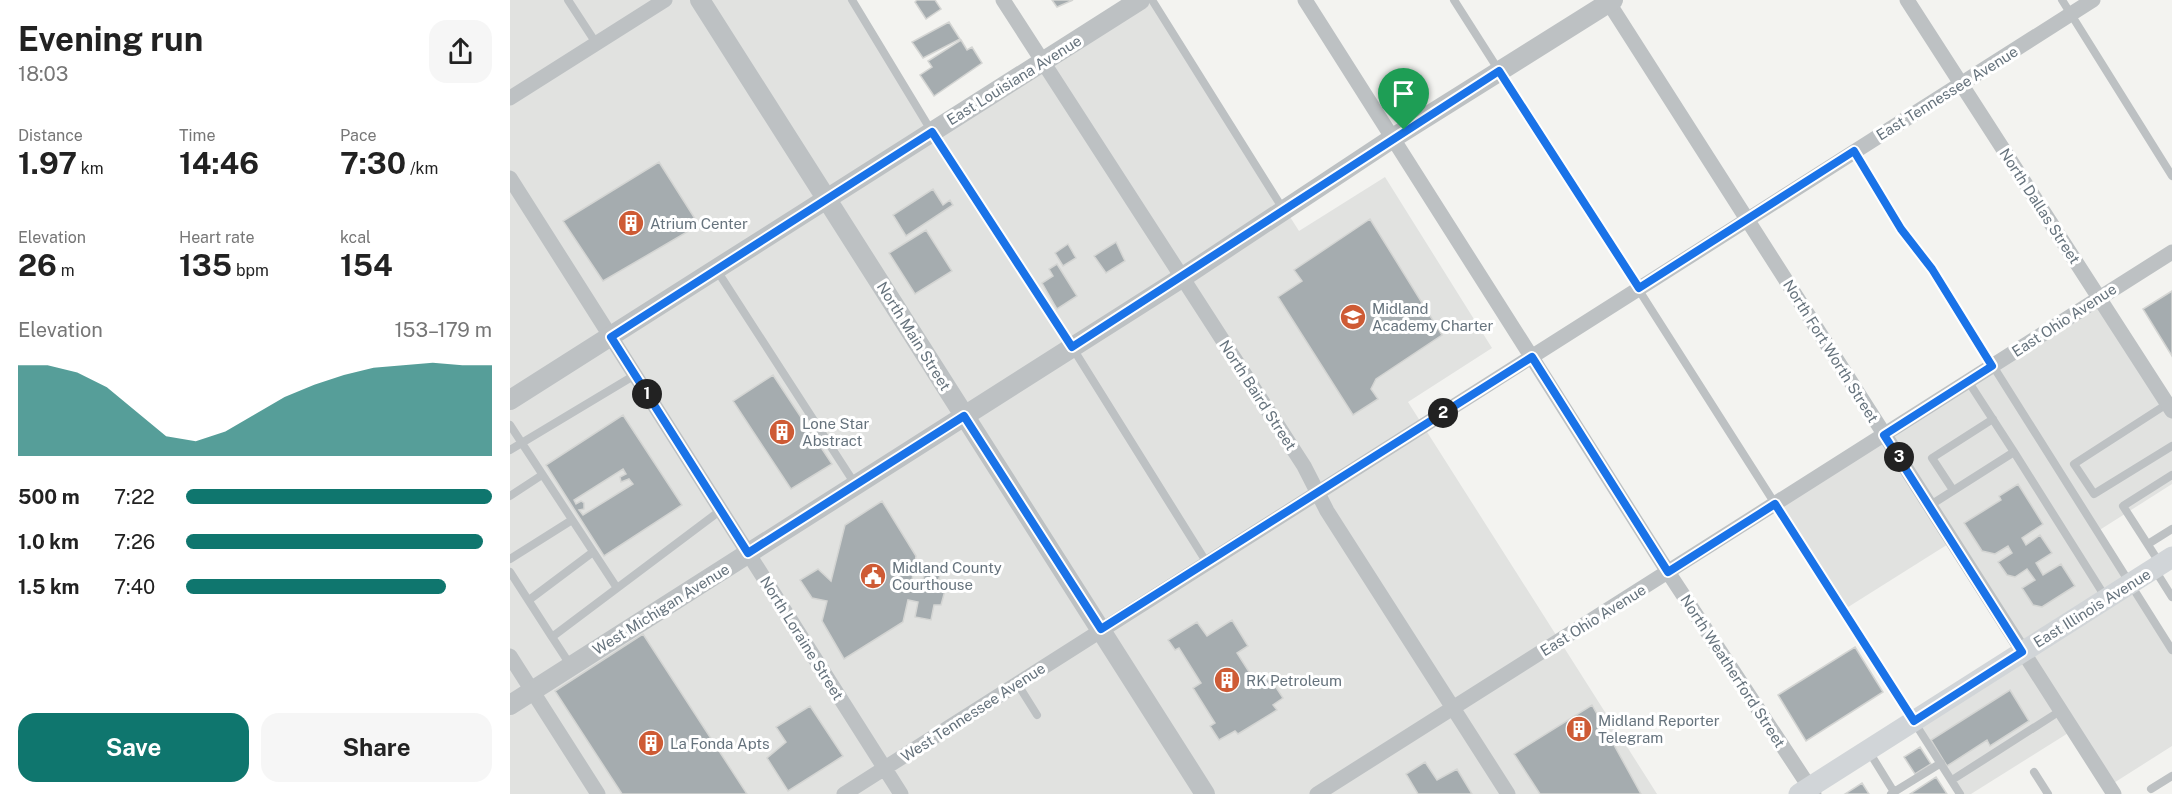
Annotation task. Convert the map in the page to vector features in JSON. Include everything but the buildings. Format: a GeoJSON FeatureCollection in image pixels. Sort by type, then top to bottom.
{"type":"FeatureCollection","features":[{"type":"Feature","properties":{"kind":"main road","name":"East Illinois Avenue"},"geometry":{"type":"LineString","coordinates":[[1808,792],[1868,750],[2162,563]]}},
{"type":"Feature","properties":{"kind":"street"},"geometry":{"type":"LineString","coordinates":[[513,91],[596,44],[665,0]]}},
{"type":"Feature","properties":{"kind":"street","name":"North Main Street"},"geometry":{"type":"LineString","coordinates":[[700,0],[1205,794]]}},
{"type":"Feature","properties":{"kind":"street","name":"North Baird Street"},"geometry":{"type":"LineString","coordinates":[[1003,0],[1183,277],[1508,794]]}},
{"type":"Feature","properties":{"kind":"street","name":"East Louisiana Avenue"},"geometry":{"type":"LineString","coordinates":[[510,400],[1140,0]]}},
{"type":"Feature","properties":{"kind":"street","name":"North Weatherford Street"},"geometry":{"type":"LineString","coordinates":[[1305,0],[1808,792]]}},
{"type":"Feature","properties":{"kind":"street","name":"North Dallas Street"},"geometry":{"type":"LineString","coordinates":[[1907,0],[2169,408]]}},
{"type":"Feature","properties":{"kind":"street","name":"East Tennessee Avenue"},"geometry":{"type":"LineString","coordinates":[[1101,629],[2093,0]]}},
{"type":"Feature","properties":{"kind":"street","name":"West Michigan Avenue"},"geometry":{"type":"LineString","coordinates":[[510,705],[1183,277],[1393,138],[1609,1]]}},
{"type":"Feature","properties":{"kind":"street","name":"North Fort Worth Street"},"geometry":{"type":"LineString","coordinates":[[1609,1],[2114,794]]}},
{"type":"Feature","properties":{"kind":"street","name":"North Loraine Street"},"geometry":{"type":"LineString","coordinates":[[510,178],[901,794]]}},
{"type":"Feature","properties":{"kind":"street","name":"East Ohio Avenue"},"geometry":{"type":"LineString","coordinates":[[1317,794],[2172,252]]}},
{"type":"Feature","properties":{"kind":"street","name":"West Tennessee Avenue"},"geometry":{"type":"LineString","coordinates":[[844,794],[1101,629]]}},
{"type":"Feature","properties":{"kind":"street"},"geometry":{"type":"LineString","coordinates":[[510,656],[598,794]]}},
{"type":"Feature","properties":{"kind":"lane"},"geometry":{"type":"LineString","coordinates":[[568,0],[596,44]]}},
{"type":"Feature","properties":{"kind":"lane"},"geometry":{"type":"LineString","coordinates":[[852,0],[932,132],[1072,347],[1207,563]]}},
{"type":"Feature","properties":{"kind":"lane"},"geometry":{"type":"LineString","coordinates":[[1152,0],[1284,210]]}},
{"type":"Feature","properties":{"kind":"lane"},"geometry":{"type":"LineString","coordinates":[[1454,0],[1960,794]]}},
{"type":"Feature","properties":{"kind":"lane"},"geometry":{"type":"LineString","coordinates":[[2062,0],[2172,176]]}},
{"type":"Feature","properties":{"kind":"lane"},"geometry":{"type":"LineString","coordinates":[[1854,151],[1901,229],[1932,269],[2172,650]]}},
{"type":"Feature","properties":{"kind":"lane"},"geometry":{"type":"LineString","coordinates":[[716,269],[856,485]]}},
{"type":"Feature","properties":{"kind":"lane"},"geometry":{"type":"LineString","coordinates":[[510,450],[635,375]]}},
{"type":"Feature","properties":{"kind":"lane"},"geometry":{"type":"LineString","coordinates":[[1968,381],[2106,598]]}},
{"type":"Feature","properties":{"kind":"lane"},"geometry":{"type":"LineString","coordinates":[[2169,408],[2074,464],[2094,494],[2172,446]]}},
{"type":"Feature","properties":{"kind":"lane"},"geometry":{"type":"LineString","coordinates":[[1953,490],[1932,458],[1993,419]]}},
{"type":"Feature","properties":{"kind":"lane"},"geometry":{"type":"LineString","coordinates":[[510,425],[617,588]]}},
{"type":"Feature","properties":{"kind":"lane"},"geometry":{"type":"LineString","coordinates":[[1929,506],[2014,452]]}},
{"type":"Feature","properties":{"kind":"lane"},"geometry":{"type":"LineString","coordinates":[[510,496],[542,475]]}},
{"type":"Feature","properties":{"kind":"lane"},"geometry":{"type":"LineString","coordinates":[[2171,595],[2162,563],[2123,506],[2172,475]]}},
{"type":"Feature","properties":{"kind":"lane"},"geometry":{"type":"LineString","coordinates":[[552,637],[721,510]]}},
{"type":"Feature","properties":{"kind":"lane"},"geometry":{"type":"LineString","coordinates":[[510,559],[572,520]]}},
{"type":"Feature","properties":{"kind":"lane"},"geometry":{"type":"LineString","coordinates":[[2148,544],[2172,529]]}},
{"type":"Feature","properties":{"kind":"lane"},"geometry":{"type":"LineString","coordinates":[[529,600],[593,552]]}},
{"type":"Feature","properties":{"kind":"lane"},"geometry":{"type":"LineString","coordinates":[[510,572],[571,666]]}},
{"type":"Feature","properties":{"kind":"lane"},"geometry":{"type":"LineString","coordinates":[[1017,684],[1036,714]]}},
{"type":"Feature","properties":{"kind":"lane"},"geometry":{"type":"LineString","coordinates":[[1952,780],[2060,711]]}},
{"type":"Feature","properties":{"kind":"lane"},"geometry":{"type":"LineString","coordinates":[[1868,750],[1892,793],[1941,763]]}},
{"type":"Feature","properties":{"kind":"lane"},"geometry":{"type":"LineString","coordinates":[[2034,772],[2048,794]]}},
{"type":"Feature","properties":{"kind":"lane"},"geometry":{"type":"LineString","coordinates":[[2151,789],[2172,776]]}},
{"type":"Feature","properties":{"kind":"shaded area"},"geometry":{"type":"Polygon","coordinates":[[[510,0],[850,0],[933,130],[1152,0],[1299,231],[1385,177],[1492,348],[1408,402],[1657,794],[510,794],[510,0]]]}},
{"type":"Feature","properties":{"kind":"shaded area"},"geometry":{"type":"Polygon","coordinates":[[[2100,295],[2172,409],[2172,484],[2098,531],[2172,647],[2172,746],[2109,786],[2073,730],[1971,794],[1963,794],[1915,719],[2022,650],[1953,541],[1845,609],[1777,501],[2100,295]]]}},
{"type":"Feature","properties":{"kind":"place","name":"Atrium Center"},"geometry":{"type":"Point","coordinates":[631,223]}},
{"type":"Feature","properties":{"kind":"place","name":"Midland Academy Charter"},"geometry":{"type":"Point","coordinates":[1353,317]}},
{"type":"Feature","properties":{"kind":"place","name":"Lone Star Abstract"},"geometry":{"type":"Point","coordinates":[782,432]}},
{"type":"Feature","properties":{"kind":"place","name":"Midland County Courthouse"},"geometry":{"type":"Point","coordinates":[873,576]}},
{"type":"Feature","properties":{"kind":"place","name":"RK Petroleum"},"geometry":{"type":"Point","coordinates":[1227,680]}},
{"type":"Feature","properties":{"kind":"place","name":"Midland Reporter Telegram"},"geometry":{"type":"Point","coordinates":[1579,729]}},
{"type":"Feature","properties":{"kind":"place","name":"La Fonda Apts"},"geometry":{"type":"Point","coordinates":[651,743]}},
{"type":"Feature","properties":{"kind":"route"},"geometry":{"type":"LineString","coordinates":[[1499,71],[1639,288],[1854,151],[1901,229],[1932,269],[1992,366],[1884,435],[2022,652],[1914,721],[1775,504],[1668,572],[1532,357],[1101,629],[964,416],[748,553],[611,337],[932,132],[1072,347],[1183,277],[1404,130],[1499,71]]}}]}
